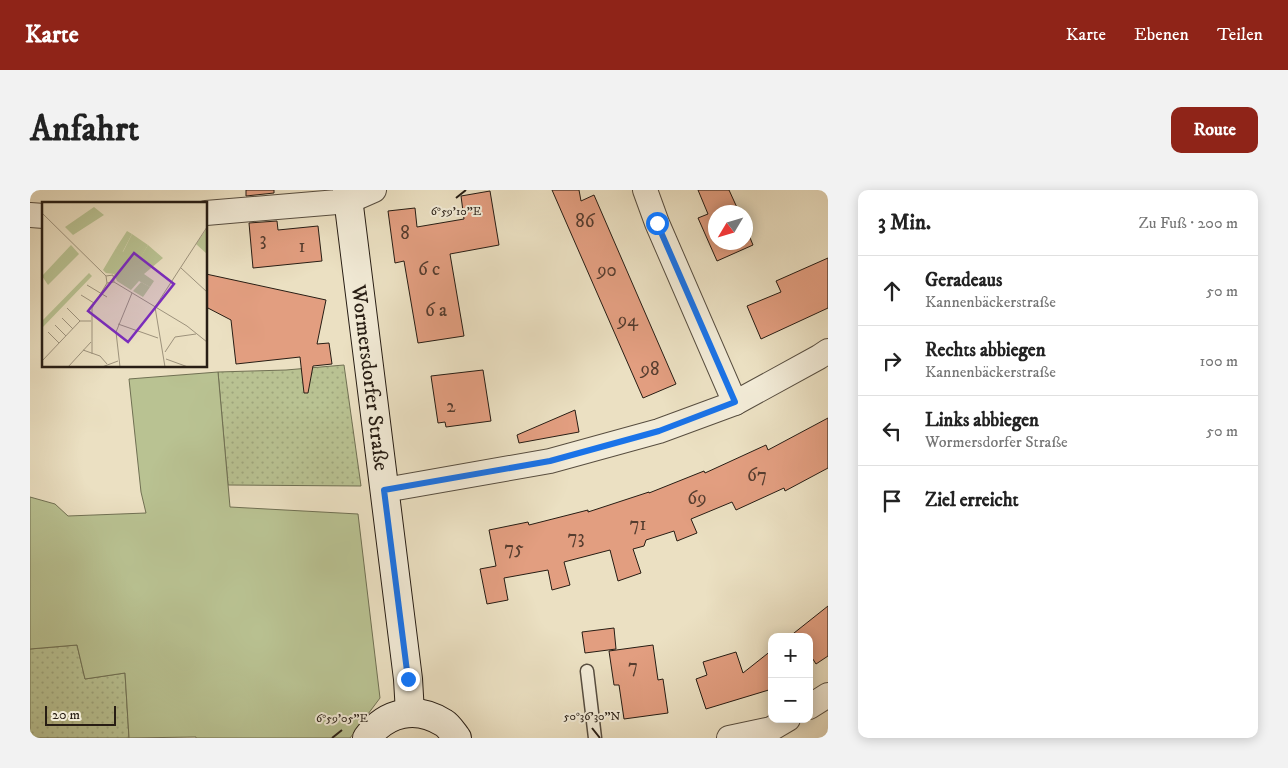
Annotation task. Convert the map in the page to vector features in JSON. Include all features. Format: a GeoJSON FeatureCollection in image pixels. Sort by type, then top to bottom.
{"type":"FeatureCollection","features":[{"type":"Feature","properties":{"kind":"main road","name":"Wormersdorfer Straße"},"geometry":{"type":"LineString","coordinates":[[348,195],[408,679],[410,713]]}},
{"type":"Feature","properties":{"kind":"main road"},"geometry":{"type":"LineString","coordinates":[[367,738],[383,721],[410,713],[427,715],[445,724],[457,738]]}},
{"type":"Feature","properties":{"kind":"street"},"geometry":{"type":"LineString","coordinates":[[208,213],[374,190]]}},
{"type":"Feature","properties":{"kind":"street"},"geometry":{"type":"LineString","coordinates":[[645,190],[657,223],[735,402]]}},
{"type":"Feature","properties":{"kind":"street"},"geometry":{"type":"LineString","coordinates":[[384,490],[550,461],[659,431],[735,402],[828,351]]}},
{"type":"Feature","properties":{"kind":"street"},"geometry":{"type":"LineString","coordinates":[[813,704],[828,695]]}},
{"type":"Feature","properties":{"kind":"street"},"geometry":{"type":"LineString","coordinates":[[729,738],[771,729],[781,723]]}},
{"type":"Feature","properties":{"kind":"lane"},"geometry":{"type":"LineString","coordinates":[[587,671],[595,738]]}},
{"type":"Feature","properties":{"kind":"green space"},"geometry":{"type":"Polygon","coordinates":[[[344,365],[361,486],[228,485],[218,372],[286,370],[344,365]]]}},
{"type":"Feature","properties":{"kind":"green space"},"geometry":{"type":"Polygon","coordinates":[[[218,372],[230,507],[358,514],[380,698],[350,738],[129,738],[125,673],[85,679],[77,645],[30,649],[30,497],[55,504],[68,516],[146,513],[141,492],[129,379],[218,372]]]}},
{"type":"Feature","properties":{"kind":"green space"},"geometry":{"type":"Polygon","coordinates":[[[77,645],[85,679],[125,673],[129,738],[30,738],[30,649],[77,645]]]}},
{"type":"Feature","properties":{"kind":"building"},"geometry":{"type":"Polygon","coordinates":[[[246,190],[274,190],[274,193],[246,196],[246,190]]]}},
{"type":"Feature","properties":{"kind":"building"},"geometry":{"type":"Polygon","coordinates":[[[552,190],[579,190],[581,201],[594,195],[676,384],[643,398],[552,190]]]}},
{"type":"Feature","properties":{"kind":"building"},"geometry":{"type":"Polygon","coordinates":[[[698,190],[729,190],[736,205],[708,205],[708,214],[698,190]]]}},
{"type":"Feature","properties":{"kind":"building"},"geometry":{"type":"Polygon","coordinates":[[[490,191],[499,245],[450,254],[464,336],[418,343],[404,261],[395,263],[388,211],[415,208],[417,227],[464,219],[461,196],[490,191]]]}},
{"type":"Feature","properties":{"kind":"building"},"geometry":{"type":"Polygon","coordinates":[[[708,214],[708,241],[698,218],[708,214]]]}},
{"type":"Feature","properties":{"kind":"building"},"geometry":{"type":"Polygon","coordinates":[[[277,221],[278,230],[318,226],[322,261],[253,268],[249,223],[277,221]]]}},
{"type":"Feature","properties":{"kind":"building"},"geometry":{"type":"Polygon","coordinates":[[[712,250],[742,250],[717,261],[712,250]]]}},
{"type":"Feature","properties":{"kind":"building"},"geometry":{"type":"Polygon","coordinates":[[[828,258],[828,308],[761,339],[747,306],[781,292],[776,281],[828,258]]]}},
{"type":"Feature","properties":{"kind":"building"},"geometry":{"type":"Polygon","coordinates":[[[208,274],[326,300],[317,344],[329,343],[332,364],[313,366],[308,393],[304,393],[300,357],[236,364],[231,320],[208,308],[208,274]]]}},
{"type":"Feature","properties":{"kind":"building"},"geometry":{"type":"Polygon","coordinates":[[[483,370],[491,421],[446,427],[445,422],[438,423],[431,376],[483,370]]]}},
{"type":"Feature","properties":{"kind":"building"},"geometry":{"type":"Polygon","coordinates":[[[575,410],[579,432],[519,443],[517,435],[575,410]]]}},
{"type":"Feature","properties":{"kind":"building"},"geometry":{"type":"Polygon","coordinates":[[[828,418],[828,468],[785,491],[784,488],[736,510],[732,502],[691,519],[697,533],[677,541],[674,531],[646,540],[644,546],[633,549],[641,573],[618,581],[610,550],[564,562],[570,585],[552,590],[548,570],[504,578],[508,600],[487,604],[480,569],[496,566],[489,530],[528,522],[529,525],[588,510],[588,512],[649,493],[704,471],[705,473],[766,445],[768,450],[828,418]]]}},
{"type":"Feature","properties":{"kind":"building"},"geometry":{"type":"Polygon","coordinates":[[[828,606],[828,656],[816,664],[813,659],[813,633],[794,633],[828,606]]]}},
{"type":"Feature","properties":{"kind":"building"},"geometry":{"type":"Polygon","coordinates":[[[614,628],[616,649],[585,653],[582,632],[614,628]]]}},
{"type":"Feature","properties":{"kind":"building"},"geometry":{"type":"Polygon","coordinates":[[[653,645],[658,680],[663,679],[668,713],[624,719],[619,685],[614,685],[609,651],[653,645]]]}},
{"type":"Feature","properties":{"kind":"building"},"geometry":{"type":"Polygon","coordinates":[[[736,652],[743,673],[768,653],[768,690],[706,709],[696,679],[707,675],[703,662],[736,652]]]}},
{"type":"Feature","properties":{"kind":"route"},"geometry":{"type":"LineString","coordinates":[[408,679],[384,490],[550,461],[659,431],[735,402],[657,223]]}}]}
